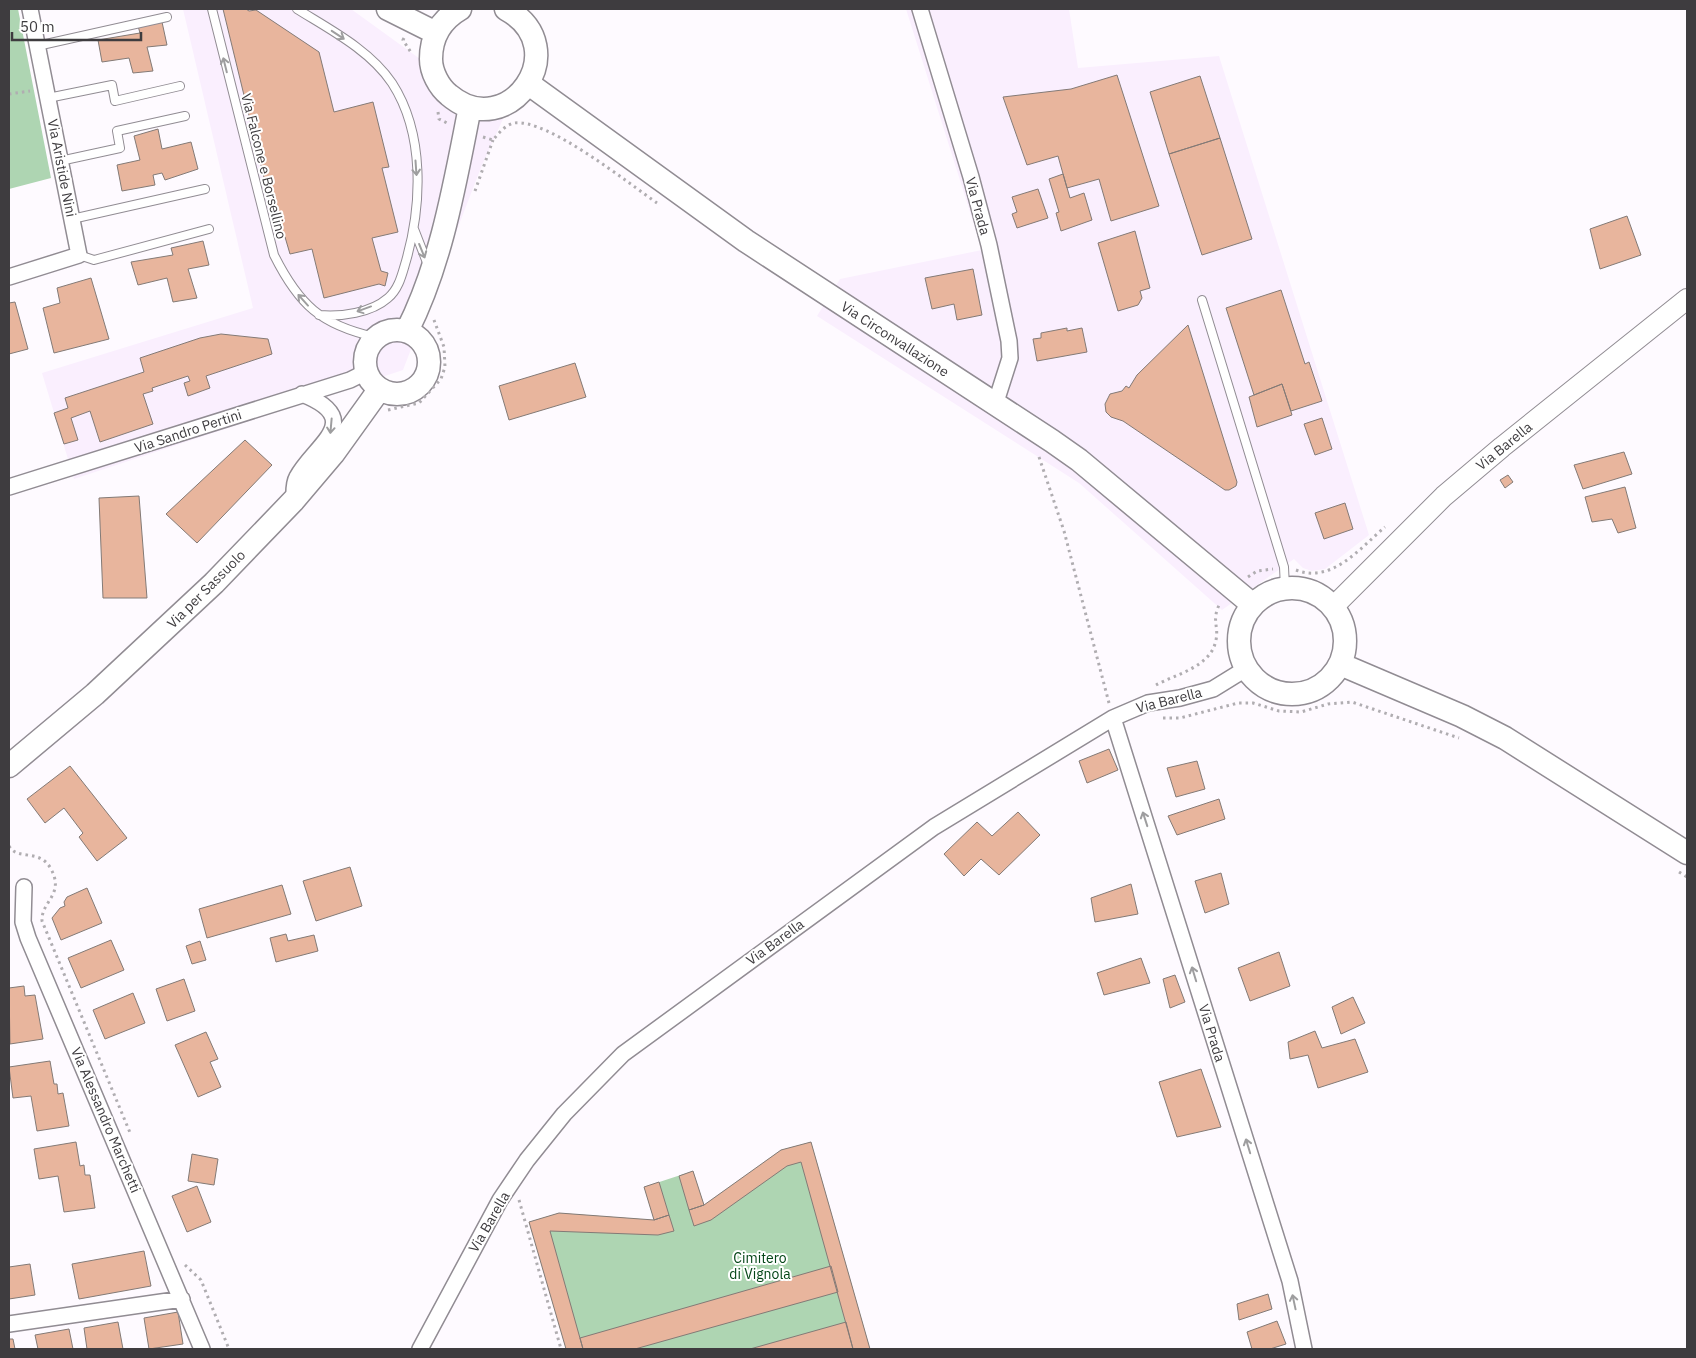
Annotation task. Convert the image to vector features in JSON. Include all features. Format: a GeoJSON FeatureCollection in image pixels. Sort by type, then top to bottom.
{"type":"FeatureCollection","features":[{"type":"Feature","properties":{"kind":"main road"},"geometry":{"type":"LineString","coordinates":[[388,9],[436,33]]}},
{"type":"Feature","properties":{"kind":"main road"},"geometry":{"type":"LineString","coordinates":[[460,9],[443,22],[436,33],[431,48],[431,63],[435,78],[444,91],[456,101],[470,107],[483,109],[497,108],[520,94],[535,70],[536,54],[534,39],[516,14],[506,9]]}},
{"type":"Feature","properties":{"kind":"main road","name":"Via Circonvallazione"},"geometry":{"type":"LineString","coordinates":[[528,84],[746,241],[1079,460],[1254,604]]}},
{"type":"Feature","properties":{"kind":"main road"},"geometry":{"type":"LineString","coordinates":[[407,331],[422,301],[431,272],[452,194],[470,107]]}},
{"type":"Feature","properties":{"kind":"main road"},"geometry":{"type":"LineString","coordinates":[[390,330],[407,331],[416,336],[426,350],[428,368],[426,376],[414,389],[406,393],[397,394],[373,381],[365,353],[375,337],[390,330]]}},
{"type":"Feature","properties":{"kind":"main road","name":"Via per Sassuolo"},"geometry":{"type":"LineString","coordinates":[[9,766],[126,667],[214,583],[294,500],[333,454],[373,381]]}},
{"type":"Feature","properties":{"kind":"main road"},"geometry":{"type":"LineString","coordinates":[[1285,588],[1312,591],[1333,607],[1340,617],[1346,641],[1340,664],[1331,678],[1318,688],[1303,693],[1287,694],[1271,690],[1257,681],[1247,668],[1239,642],[1245,616],[1254,604],[1268,594],[1285,588]]}},
{"type":"Feature","properties":{"kind":"main road"},"geometry":{"type":"LineString","coordinates":[[1340,664],[1462,716],[1505,738],[1679,860]]}},
{"type":"Feature","properties":{"kind":"street","name":"Via Aristide Nini"},"geometry":{"type":"LineString","coordinates":[[30,9],[79,256]]}},
{"type":"Feature","properties":{"kind":"street","name":"Via Prada"},"geometry":{"type":"LineString","coordinates":[[920,9],[987,236],[1009,341],[1010,358],[995,405]]}},
{"type":"Feature","properties":{"kind":"street"},"geometry":{"type":"LineString","coordinates":[[9,277],[79,256]]}},
{"type":"Feature","properties":{"kind":"street","name":"Via Barella"},"geometry":{"type":"LineString","coordinates":[[1333,607],[1451,490],[1687,299]]}},
{"type":"Feature","properties":{"kind":"street","name":"Via Sandro Pertini"},"geometry":{"type":"LineString","coordinates":[[9,487],[350,380],[373,381]]}},
{"type":"Feature","properties":{"kind":"street"},"geometry":{"type":"LineString","coordinates":[[294,500],[297,477],[325,444],[332,432],[333,424],[325,404],[302,394]]}},
{"type":"Feature","properties":{"kind":"street","name":"Via Barella"},"geometry":{"type":"LineString","coordinates":[[420,1349],[500,1200],[527,1160],[564,1114],[623,1054],[934,828],[1113,718],[1148,703],[1207,691],[1247,668]]}},
{"type":"Feature","properties":{"kind":"street","name":"Via Prada"},"geometry":{"type":"LineString","coordinates":[[1113,718],[1290,1281],[1304,1349]]}},
{"type":"Feature","properties":{"kind":"street","name":"Via Alessandro Marchetti"},"geometry":{"type":"LineString","coordinates":[[24,887],[22,922],[28,938],[202,1349]]}},
{"type":"Feature","properties":{"kind":"street"},"geometry":{"type":"LineString","coordinates":[[9,1324],[182,1299]]}},
{"type":"Feature","properties":{"kind":"lane","name":"Via Falcone e Borsellino"},"geometry":{"type":"LineString","coordinates":[[212,9],[271,247],[283,273],[295,291],[328,322],[352,332],[375,337]]}},
{"type":"Feature","properties":{"kind":"lane"},"geometry":{"type":"LineString","coordinates":[[296,9],[342,37],[374,62],[392,82],[402,102],[414,143],[417,168],[414,229],[400,282],[387,299],[348,314],[319,315]]}},
{"type":"Feature","properties":{"kind":"lane"},"geometry":{"type":"LineString","coordinates":[[37,46],[167,17]]}},
{"type":"Feature","properties":{"kind":"lane"},"geometry":{"type":"LineString","coordinates":[[47,93],[112,85],[115,101],[180,86]]}},
{"type":"Feature","properties":{"kind":"lane"},"geometry":{"type":"LineString","coordinates":[[60,161],[120,148],[117,131],[185,116]]}},
{"type":"Feature","properties":{"kind":"lane"},"geometry":{"type":"LineString","coordinates":[[72,219],[205,189]]}},
{"type":"Feature","properties":{"kind":"lane"},"geometry":{"type":"LineString","coordinates":[[79,256],[94,260],[209,229]]}},
{"type":"Feature","properties":{"kind":"lane"},"geometry":{"type":"LineString","coordinates":[[414,229],[431,272]]}},
{"type":"Feature","properties":{"kind":"lane"},"geometry":{"type":"LineString","coordinates":[[1202,300],[1284,567],[1285,588]]}},
{"type":"Feature","properties":{"kind":"path"},"geometry":{"type":"LineString","coordinates":[[411,22],[403,40],[412,55]]}},
{"type":"Feature","properties":{"kind":"path"},"geometry":{"type":"LineString","coordinates":[[9,96],[47,93]]}},
{"type":"Feature","properties":{"kind":"path"},"geometry":{"type":"LineString","coordinates":[[436,106],[439,119],[465,132],[493,140],[512,124],[518,123],[548,130],[662,207]]}},
{"type":"Feature","properties":{"kind":"path"},"geometry":{"type":"LineString","coordinates":[[1032,452],[1040,458],[1064,531],[1113,718]]}},
{"type":"Feature","properties":{"kind":"path"},"geometry":{"type":"LineString","coordinates":[[1161,718],[1180,718],[1238,703],[1254,703],[1278,711],[1301,712],[1328,704],[1352,702],[1463,740]]}},
{"type":"Feature","properties":{"kind":"path"},"geometry":{"type":"LineString","coordinates":[[9,846],[15,853],[38,857],[53,872],[54,893],[44,909],[42,921],[134,1142]]}},
{"type":"Feature","properties":{"kind":"path"},"geometry":{"type":"LineString","coordinates":[[1679,860],[1687,877]]}},
{"type":"Feature","properties":{"kind":"path"},"geometry":{"type":"LineString","coordinates":[[514,1206],[518,1197],[562,1349]]}},
{"type":"Feature","properties":{"kind":"path"},"geometry":{"type":"LineString","coordinates":[[183,1261],[189,1271],[201,1280],[229,1349]]}},
{"type":"Feature","properties":{"kind":"shaded area"},"geometry":{"type":"Polygon","coordinates":[[[183,9],[351,9],[503,119],[482,165],[403,370],[74,479],[42,373],[253,308],[183,9]]]}},
{"type":"Feature","properties":{"kind":"shaded area"},"geometry":{"type":"Polygon","coordinates":[[[906,9],[1069,9],[1078,68],[1219,56],[1369,535],[1325,569],[1312,571],[1303,568],[1294,559],[1222,610],[1079,483],[817,316],[840,279],[982,250],[906,9]]]}},
{"type":"Feature","properties":{"kind":"green space"},"geometry":{"type":"Polygon","coordinates":[[[9,9],[18,9],[51,178],[9,189],[9,9]]]}},
{"type":"Feature","properties":{"kind":"green space","name":"Cimitero di Vignola"},"geometry":{"type":"Polygon","coordinates":[[[811,1142],[870,1349],[566,1349],[529,1222],[559,1213],[654,1220],[644,1187],[693,1171],[704,1205],[781,1150],[811,1142]]]}},
{"type":"Feature","properties":{"kind":"building"},"geometry":{"type":"Polygon","coordinates":[[[223,9],[256,10],[319,52],[334,112],[373,102],[389,167],[382,168],[398,232],[372,238],[381,271],[388,273],[385,286],[379,284],[324,298],[312,249],[290,254],[285,237],[279,239],[223,9]]]}},
{"type":"Feature","properties":{"kind":"building"},"geometry":{"type":"Polygon","coordinates":[[[162,22],[167,45],[147,47],[153,71],[133,73],[129,58],[102,62],[98,40],[140,33],[138,26],[162,22]]]}},
{"type":"Feature","properties":{"kind":"building"},"geometry":{"type":"Polygon","coordinates":[[[1117,75],[1159,206],[1111,221],[1099,179],[1067,188],[1058,156],[1027,165],[1003,97],[1071,89],[1117,75]]]}},
{"type":"Feature","properties":{"kind":"building"},"geometry":{"type":"Polygon","coordinates":[[[1200,76],[1220,138],[1169,154],[1150,92],[1200,76]]]}},
{"type":"Feature","properties":{"kind":"building"},"geometry":{"type":"Polygon","coordinates":[[[158,129],[162,149],[191,142],[198,169],[165,180],[162,173],[153,175],[155,185],[122,191],[117,165],[140,160],[134,136],[158,129]]]}},
{"type":"Feature","properties":{"kind":"building"},"geometry":{"type":"Polygon","coordinates":[[[1220,138],[1252,239],[1202,255],[1169,154],[1220,138]]]}},
{"type":"Feature","properties":{"kind":"building"},"geometry":{"type":"Polygon","coordinates":[[[1063,174],[1070,198],[1084,193],[1092,220],[1061,231],[1056,213],[1059,212],[1049,179],[1063,174]]]}},
{"type":"Feature","properties":{"kind":"building"},"geometry":{"type":"Polygon","coordinates":[[[1038,189],[1048,218],[1017,228],[1012,214],[1017,212],[1012,197],[1038,189]]]}},
{"type":"Feature","properties":{"kind":"building"},"geometry":{"type":"Polygon","coordinates":[[[1627,216],[1641,255],[1600,269],[1590,229],[1627,216]]]}},
{"type":"Feature","properties":{"kind":"building"},"geometry":{"type":"Polygon","coordinates":[[[1135,231],[1150,288],[1140,291],[1142,298],[1138,305],[1118,311],[1098,243],[1135,231]]]}},
{"type":"Feature","properties":{"kind":"building"},"geometry":{"type":"Polygon","coordinates":[[[203,241],[209,265],[188,269],[197,298],[173,302],[167,278],[138,285],[131,262],[173,255],[171,248],[203,241]]]}},
{"type":"Feature","properties":{"kind":"building"},"geometry":{"type":"Polygon","coordinates":[[[973,269],[982,315],[957,320],[954,304],[932,309],[925,278],[973,269]]]}},
{"type":"Feature","properties":{"kind":"building"},"geometry":{"type":"Polygon","coordinates":[[[91,278],[109,339],[54,353],[43,308],[60,303],[57,288],[91,278]]]}},
{"type":"Feature","properties":{"kind":"building"},"geometry":{"type":"Polygon","coordinates":[[[1281,290],[1305,364],[1309,362],[1322,401],[1291,411],[1282,384],[1254,395],[1226,308],[1281,290]]]}},
{"type":"Feature","properties":{"kind":"building"},"geometry":{"type":"Polygon","coordinates":[[[15,302],[28,349],[9,354],[9,303],[15,302]]]}},
{"type":"Feature","properties":{"kind":"building"},"geometry":{"type":"Polygon","coordinates":[[[1188,325],[1237,482],[1236,486],[1229,490],[1225,490],[1123,421],[1111,417],[1106,412],[1105,404],[1110,394],[1122,391],[1126,386],[1129,388],[1137,375],[1188,325]]]}},
{"type":"Feature","properties":{"kind":"building"},"geometry":{"type":"Polygon","coordinates":[[[1067,328],[1067,331],[1082,328],[1087,352],[1037,361],[1033,339],[1041,338],[1041,333],[1067,328]]]}},
{"type":"Feature","properties":{"kind":"building"},"geometry":{"type":"Polygon","coordinates":[[[221,334],[268,339],[272,354],[206,376],[210,388],[188,396],[184,383],[190,381],[188,376],[152,388],[153,391],[143,394],[153,424],[100,442],[90,411],[71,418],[78,440],[64,444],[54,413],[68,408],[65,398],[144,372],[140,358],[200,338],[221,334]]]}},
{"type":"Feature","properties":{"kind":"building"},"geometry":{"type":"Polygon","coordinates":[[[575,363],[586,397],[509,420],[499,386],[575,363]]]}},
{"type":"Feature","properties":{"kind":"building"},"geometry":{"type":"Polygon","coordinates":[[[1282,384],[1292,415],[1257,427],[1249,397],[1282,384]]]}},
{"type":"Feature","properties":{"kind":"building"},"geometry":{"type":"Polygon","coordinates":[[[1322,418],[1332,449],[1315,455],[1304,424],[1322,418]]]}},
{"type":"Feature","properties":{"kind":"building"},"geometry":{"type":"Polygon","coordinates":[[[245,440],[272,465],[197,543],[166,514],[245,440]]]}},
{"type":"Feature","properties":{"kind":"building"},"geometry":{"type":"Polygon","coordinates":[[[1624,452],[1632,474],[1583,489],[1574,465],[1624,452]]]}},
{"type":"Feature","properties":{"kind":"building"},"geometry":{"type":"Polygon","coordinates":[[[1508,475],[1513,482],[1505,488],[1500,480],[1508,475]]]}},
{"type":"Feature","properties":{"kind":"building"},"geometry":{"type":"Polygon","coordinates":[[[1625,487],[1636,528],[1618,533],[1612,519],[1592,522],[1585,497],[1625,487]]]}},
{"type":"Feature","properties":{"kind":"building"},"geometry":{"type":"Polygon","coordinates":[[[139,496],[147,598],[103,598],[99,498],[139,496]]]}},
{"type":"Feature","properties":{"kind":"building"},"geometry":{"type":"Polygon","coordinates":[[[1345,503],[1353,529],[1324,539],[1315,513],[1345,503]]]}},
{"type":"Feature","properties":{"kind":"building"},"geometry":{"type":"Polygon","coordinates":[[[1109,749],[1118,770],[1087,783],[1079,761],[1109,749]]]}},
{"type":"Feature","properties":{"kind":"building"},"geometry":{"type":"Polygon","coordinates":[[[1197,761],[1205,789],[1176,797],[1167,768],[1197,761]]]}},
{"type":"Feature","properties":{"kind":"building"},"geometry":{"type":"Polygon","coordinates":[[[70,766],[127,838],[97,861],[79,837],[83,833],[64,808],[45,823],[27,799],[70,766]]]}},
{"type":"Feature","properties":{"kind":"building"},"geometry":{"type":"Polygon","coordinates":[[[1219,799],[1225,819],[1177,835],[1168,816],[1219,799]]]}},
{"type":"Feature","properties":{"kind":"building"},"geometry":{"type":"Polygon","coordinates":[[[1018,812],[1040,835],[999,875],[981,859],[964,876],[944,854],[977,822],[992,836],[1018,812]]]}},
{"type":"Feature","properties":{"kind":"building"},"geometry":{"type":"Polygon","coordinates":[[[350,867],[362,906],[316,921],[303,881],[350,867]]]}},
{"type":"Feature","properties":{"kind":"building"},"geometry":{"type":"Polygon","coordinates":[[[1221,873],[1229,904],[1205,913],[1195,881],[1221,873]]]}},
{"type":"Feature","properties":{"kind":"building"},"geometry":{"type":"Polygon","coordinates":[[[1131,884],[1138,914],[1095,922],[1091,898],[1131,884]]]}},
{"type":"Feature","properties":{"kind":"building"},"geometry":{"type":"Polygon","coordinates":[[[282,885],[291,914],[207,938],[199,909],[282,885]]]}},
{"type":"Feature","properties":{"kind":"building"},"geometry":{"type":"Polygon","coordinates":[[[87,888],[102,923],[61,940],[52,918],[60,908],[65,906],[64,902],[67,897],[87,888]]]}},
{"type":"Feature","properties":{"kind":"building"},"geometry":{"type":"Polygon","coordinates":[[[286,934],[288,941],[314,935],[318,951],[276,962],[270,938],[286,934]]]}},
{"type":"Feature","properties":{"kind":"building"},"geometry":{"type":"Polygon","coordinates":[[[111,940],[124,970],[81,988],[68,958],[111,940]]]}},
{"type":"Feature","properties":{"kind":"building"},"geometry":{"type":"Polygon","coordinates":[[[200,941],[206,960],[192,964],[186,946],[200,941]]]}},
{"type":"Feature","properties":{"kind":"building"},"geometry":{"type":"Polygon","coordinates":[[[1279,952],[1290,986],[1250,1001],[1238,968],[1279,952]]]}},
{"type":"Feature","properties":{"kind":"building"},"geometry":{"type":"Polygon","coordinates":[[[1141,958],[1150,983],[1104,995],[1097,973],[1141,958]]]}},
{"type":"Feature","properties":{"kind":"building"},"geometry":{"type":"Polygon","coordinates":[[[1175,975],[1185,1002],[1170,1008],[1163,979],[1175,975]]]}},
{"type":"Feature","properties":{"kind":"building"},"geometry":{"type":"Polygon","coordinates":[[[184,979],[195,1011],[167,1021],[156,989],[184,979]]]}},
{"type":"Feature","properties":{"kind":"building"},"geometry":{"type":"Polygon","coordinates":[[[24,986],[25,996],[35,995],[43,1039],[10,1044],[9,988],[24,986]]]}},
{"type":"Feature","properties":{"kind":"building"},"geometry":{"type":"Polygon","coordinates":[[[133,993],[145,1023],[105,1039],[93,1010],[133,993]]]}},
{"type":"Feature","properties":{"kind":"building"},"geometry":{"type":"Polygon","coordinates":[[[1353,997],[1365,1023],[1341,1034],[1332,1007],[1353,997]]]}},
{"type":"Feature","properties":{"kind":"building"},"geometry":{"type":"Polygon","coordinates":[[[1315,1031],[1322,1048],[1355,1039],[1368,1072],[1318,1088],[1308,1055],[1290,1059],[1288,1042],[1315,1031]]]}},
{"type":"Feature","properties":{"kind":"building"},"geometry":{"type":"Polygon","coordinates":[[[206,1032],[218,1059],[210,1062],[221,1087],[198,1097],[175,1045],[206,1032]]]}},
{"type":"Feature","properties":{"kind":"building"},"geometry":{"type":"Polygon","coordinates":[[[50,1061],[54,1084],[57,1084],[58,1094],[63,1093],[69,1126],[37,1131],[31,1096],[13,1098],[9,1067],[50,1061]]]}},
{"type":"Feature","properties":{"kind":"building"},"geometry":{"type":"Polygon","coordinates":[[[1201,1069],[1221,1127],[1177,1137],[1159,1082],[1201,1069]]]}},
{"type":"Feature","properties":{"kind":"building"},"geometry":{"type":"Polygon","coordinates":[[[76,1142],[80,1166],[84,1165],[85,1175],[90,1175],[95,1208],[64,1212],[58,1176],[39,1179],[34,1149],[76,1142]]]}},
{"type":"Feature","properties":{"kind":"building"},"geometry":{"type":"Polygon","coordinates":[[[811,1142],[870,1349],[853,1349],[801,1162],[787,1166],[711,1220],[694,1226],[689,1210],[704,1205],[781,1150],[811,1142]]]}},
{"type":"Feature","properties":{"kind":"building"},"geometry":{"type":"Polygon","coordinates":[[[192,1154],[218,1159],[214,1185],[188,1181],[192,1154]]]}},
{"type":"Feature","properties":{"kind":"building"},"geometry":{"type":"Polygon","coordinates":[[[693,1171],[704,1205],[689,1210],[679,1176],[693,1171]]]}},
{"type":"Feature","properties":{"kind":"building"},"geometry":{"type":"Polygon","coordinates":[[[659,1182],[669,1215],[654,1220],[644,1187],[659,1182]]]}},
{"type":"Feature","properties":{"kind":"building"},"geometry":{"type":"Polygon","coordinates":[[[197,1186],[211,1222],[187,1232],[172,1196],[197,1186]]]}},
{"type":"Feature","properties":{"kind":"building"},"geometry":{"type":"Polygon","coordinates":[[[559,1213],[654,1220],[669,1215],[674,1231],[658,1235],[550,1231],[583,1349],[566,1349],[529,1222],[559,1213]]]}},
{"type":"Feature","properties":{"kind":"building"},"geometry":{"type":"Polygon","coordinates":[[[144,1251],[151,1286],[79,1299],[72,1264],[144,1251]]]}},
{"type":"Feature","properties":{"kind":"building"},"geometry":{"type":"Polygon","coordinates":[[[30,1264],[35,1295],[9,1299],[9,1267],[30,1264]]]}},
{"type":"Feature","properties":{"kind":"building"},"geometry":{"type":"Polygon","coordinates":[[[831,1266],[838,1292],[635,1349],[583,1349],[580,1338],[831,1266]]]}},
{"type":"Feature","properties":{"kind":"building"},"geometry":{"type":"Polygon","coordinates":[[[1268,1294],[1272,1309],[1239,1320],[1237,1304],[1268,1294]]]}},
{"type":"Feature","properties":{"kind":"building"},"geometry":{"type":"Polygon","coordinates":[[[178,1312],[183,1344],[149,1349],[144,1318],[178,1312]]]}},
{"type":"Feature","properties":{"kind":"building"},"geometry":{"type":"Polygon","coordinates":[[[1277,1321],[1286,1344],[1270,1349],[1252,1349],[1247,1332],[1277,1321]]]}},
{"type":"Feature","properties":{"kind":"building"},"geometry":{"type":"Polygon","coordinates":[[[118,1322],[123,1349],[87,1349],[84,1328],[118,1322]]]}},
{"type":"Feature","properties":{"kind":"building"},"geometry":{"type":"Polygon","coordinates":[[[846,1322],[853,1349],[750,1349],[846,1322]]]}},
{"type":"Feature","properties":{"kind":"building"},"geometry":{"type":"Polygon","coordinates":[[[69,1329],[73,1349],[38,1349],[35,1335],[69,1329]]]}},
{"type":"Feature","properties":{"kind":"building"},"geometry":{"type":"Polygon","coordinates":[[[9,1339],[13,1339],[15,1349],[9,1349],[9,1339]]]}}]}
